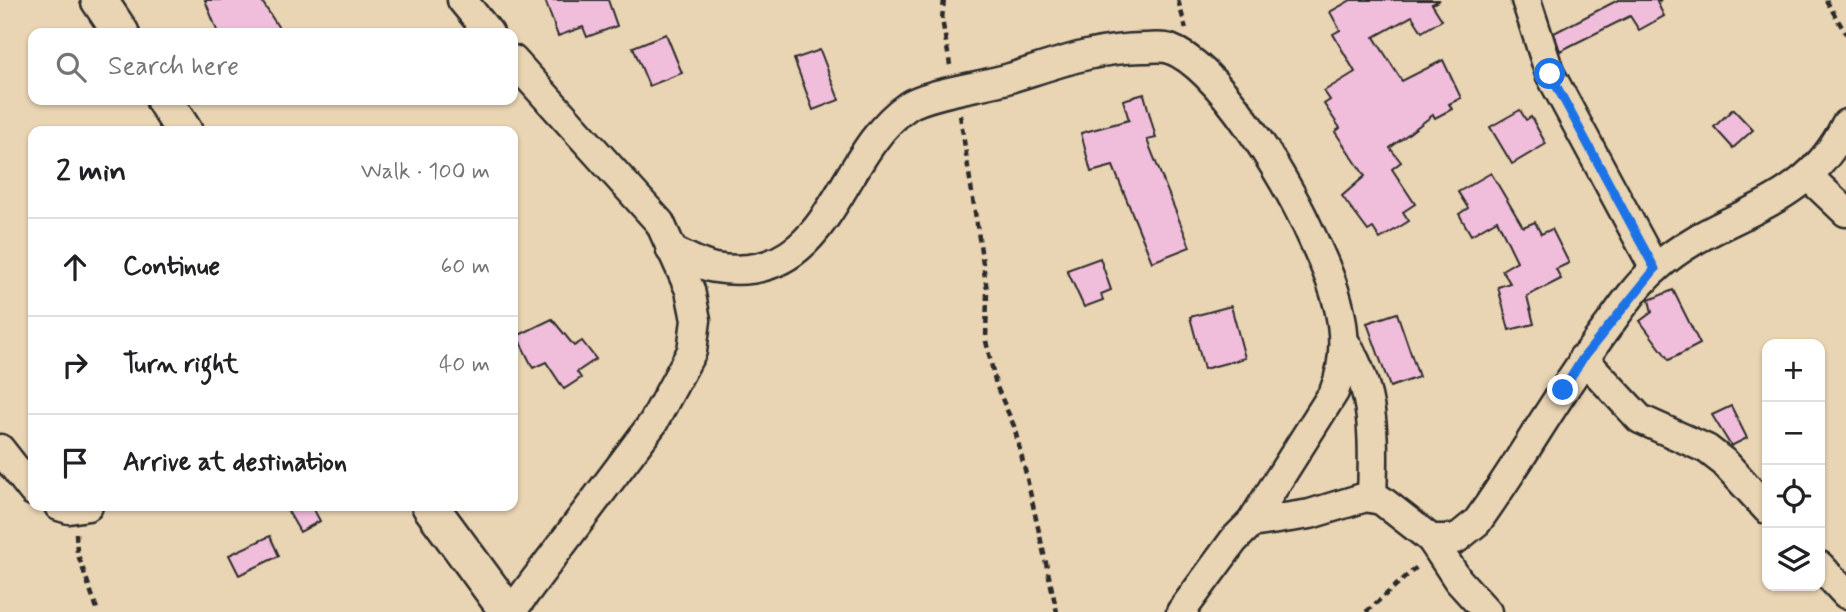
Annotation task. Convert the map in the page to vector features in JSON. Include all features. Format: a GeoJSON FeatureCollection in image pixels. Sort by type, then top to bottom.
{"type":"FeatureCollection","features":[{"type":"Feature","properties":{"kind":"street"},"geometry":{"type":"LineString","coordinates":[[99,0],[118,28]]}},
{"type":"Feature","properties":{"kind":"street"},"geometry":{"type":"LineString","coordinates":[[463,0],[485,28]]}},
{"type":"Feature","properties":{"kind":"street"},"geometry":{"type":"LineString","coordinates":[[1526,0],[1550,74],[1655,269]]}},
{"type":"Feature","properties":{"kind":"street"},"geometry":{"type":"LineString","coordinates":[[671,250],[713,268],[743,270],[780,261],[809,241],[831,212],[877,135],[911,104],[1088,53],[1124,48],[1168,48],[1196,63],[1268,151],[1327,270],[1346,344],[1359,366],[1370,399],[1374,436],[1372,498]]}},
{"type":"Feature","properties":{"kind":"street"},"geometry":{"type":"LineString","coordinates":[[434,511],[509,612],[653,423],[692,351],[695,320],[690,290],[660,223],[518,66]]}},
{"type":"Feature","properties":{"kind":"street"},"geometry":{"type":"LineString","coordinates":[[167,105],[181,126]]}},
{"type":"Feature","properties":{"kind":"street"},"geometry":{"type":"LineString","coordinates":[[1435,545],[1456,539],[1477,522],[1583,358],[1655,269],[1702,234],[1779,198],[1810,177],[1839,139],[1846,124]]}},
{"type":"Feature","properties":{"kind":"street"},"geometry":{"type":"LineString","coordinates":[[1810,177],[1846,212]]}},
{"type":"Feature","properties":{"kind":"street"},"geometry":{"type":"LineString","coordinates":[[1181,612],[1234,540],[1251,523],[1334,392],[1344,368],[1346,344]]}},
{"type":"Feature","properties":{"kind":"street"},"geometry":{"type":"LineString","coordinates":[[1583,358],[1640,419],[1707,449],[1725,463],[1762,504]]}},
{"type":"Feature","properties":{"kind":"street"},"geometry":{"type":"LineString","coordinates":[[0,449],[28,485]]}},
{"type":"Feature","properties":{"kind":"street"},"geometry":{"type":"LineString","coordinates":[[1251,523],[1310,514],[1352,500],[1381,500],[1435,545],[1458,580],[1488,612]]}},
{"type":"Feature","properties":{"kind":"street"},"geometry":{"type":"LineString","coordinates":[[1825,571],[1846,594]]}},
{"type":"Feature","properties":{"kind":"path"},"geometry":{"type":"LineString","coordinates":[[944,0],[942,19],[987,290],[986,341],[996,385],[1014,426],[1027,474],[1057,612]]}},
{"type":"Feature","properties":{"kind":"path"},"geometry":{"type":"LineString","coordinates":[[1826,0],[1846,34]]}},
{"type":"Feature","properties":{"kind":"path"},"geometry":{"type":"LineString","coordinates":[[76,511],[77,552],[98,612]]}},
{"type":"Feature","properties":{"kind":"path"},"geometry":{"type":"LineString","coordinates":[[1366,612],[1435,545]]}},
{"type":"Feature","properties":{"kind":"building"},"geometry":{"type":"Polygon","coordinates":[[[205,0],[261,0],[279,28],[216,28],[205,0]]]}},
{"type":"Feature","properties":{"kind":"building"},"geometry":{"type":"Polygon","coordinates":[[[545,0],[608,0],[617,26],[587,37],[583,27],[558,36],[545,0]]]}},
{"type":"Feature","properties":{"kind":"building"},"geometry":{"type":"Polygon","coordinates":[[[1351,0],[1440,0],[1432,4],[1442,20],[1422,32],[1412,16],[1374,37],[1402,81],[1443,60],[1461,98],[1449,104],[1452,109],[1435,118],[1433,115],[1390,148],[1401,162],[1392,169],[1415,204],[1403,212],[1409,221],[1380,239],[1373,228],[1368,231],[1342,196],[1365,176],[1335,132],[1340,128],[1324,104],[1330,100],[1324,91],[1355,72],[1333,34],[1340,30],[1330,12],[1351,0]]]}},
{"type":"Feature","properties":{"kind":"building"},"geometry":{"type":"Polygon","coordinates":[[[1618,0],[1661,0],[1657,2],[1664,16],[1639,30],[1630,16],[1560,51],[1554,33],[1618,0]]]}},
{"type":"Feature","properties":{"kind":"building"},"geometry":{"type":"Polygon","coordinates":[[[666,34],[682,73],[649,86],[633,47],[666,34]]]}},
{"type":"Feature","properties":{"kind":"building"},"geometry":{"type":"Polygon","coordinates":[[[820,50],[839,100],[813,110],[794,59],[820,50]]]}},
{"type":"Feature","properties":{"kind":"building"},"geometry":{"type":"Polygon","coordinates":[[[1144,94],[1156,138],[1147,140],[1190,247],[1152,262],[1113,166],[1091,172],[1081,133],[1129,120],[1123,100],[1144,94]]]}},
{"type":"Feature","properties":{"kind":"building"},"geometry":{"type":"Polygon","coordinates":[[[1733,109],[1753,130],[1733,148],[1714,127],[1733,109]]]}},
{"type":"Feature","properties":{"kind":"building"},"geometry":{"type":"Polygon","coordinates":[[[1520,110],[1526,120],[1531,117],[1546,144],[1512,164],[1490,127],[1520,110]]]}},
{"type":"Feature","properties":{"kind":"building"},"geometry":{"type":"Polygon","coordinates":[[[1491,173],[1523,227],[1535,222],[1541,234],[1552,229],[1569,263],[1556,269],[1561,279],[1527,296],[1534,324],[1509,330],[1498,287],[1510,283],[1502,270],[1517,261],[1497,220],[1471,235],[1459,214],[1468,208],[1458,192],[1491,173]]]}},
{"type":"Feature","properties":{"kind":"building"},"geometry":{"type":"Polygon","coordinates":[[[1100,258],[1111,290],[1101,294],[1103,300],[1084,307],[1067,270],[1100,258]]]}},
{"type":"Feature","properties":{"kind":"building"},"geometry":{"type":"Polygon","coordinates":[[[1673,290],[1700,344],[1669,360],[1640,321],[1652,312],[1649,300],[1673,290]]]}},
{"type":"Feature","properties":{"kind":"building"},"geometry":{"type":"Polygon","coordinates":[[[1231,306],[1245,358],[1204,369],[1190,317],[1231,306]]]}},
{"type":"Feature","properties":{"kind":"building"},"geometry":{"type":"Polygon","coordinates":[[[1397,313],[1419,377],[1390,387],[1367,323],[1397,313]]]}},
{"type":"Feature","properties":{"kind":"building"},"geometry":{"type":"Polygon","coordinates":[[[552,319],[574,346],[582,341],[596,359],[577,372],[581,378],[564,389],[546,362],[533,368],[518,336],[552,319]]]}},
{"type":"Feature","properties":{"kind":"building"},"geometry":{"type":"Polygon","coordinates":[[[1731,406],[1747,438],[1731,446],[1712,415],[1731,406]]]}},
{"type":"Feature","properties":{"kind":"building"},"geometry":{"type":"Polygon","coordinates":[[[288,511],[315,511],[320,521],[300,532],[288,511]]]}},
{"type":"Feature","properties":{"kind":"building"},"geometry":{"type":"Polygon","coordinates":[[[270,536],[279,556],[239,575],[229,555],[270,536]]]}},
{"type":"Feature","properties":{"kind":"route"},"geometry":{"type":"LineString","coordinates":[[1550,74],[1570,116],[1593,151],[1655,269],[1634,291],[1583,358],[1563,390]]}}]}
